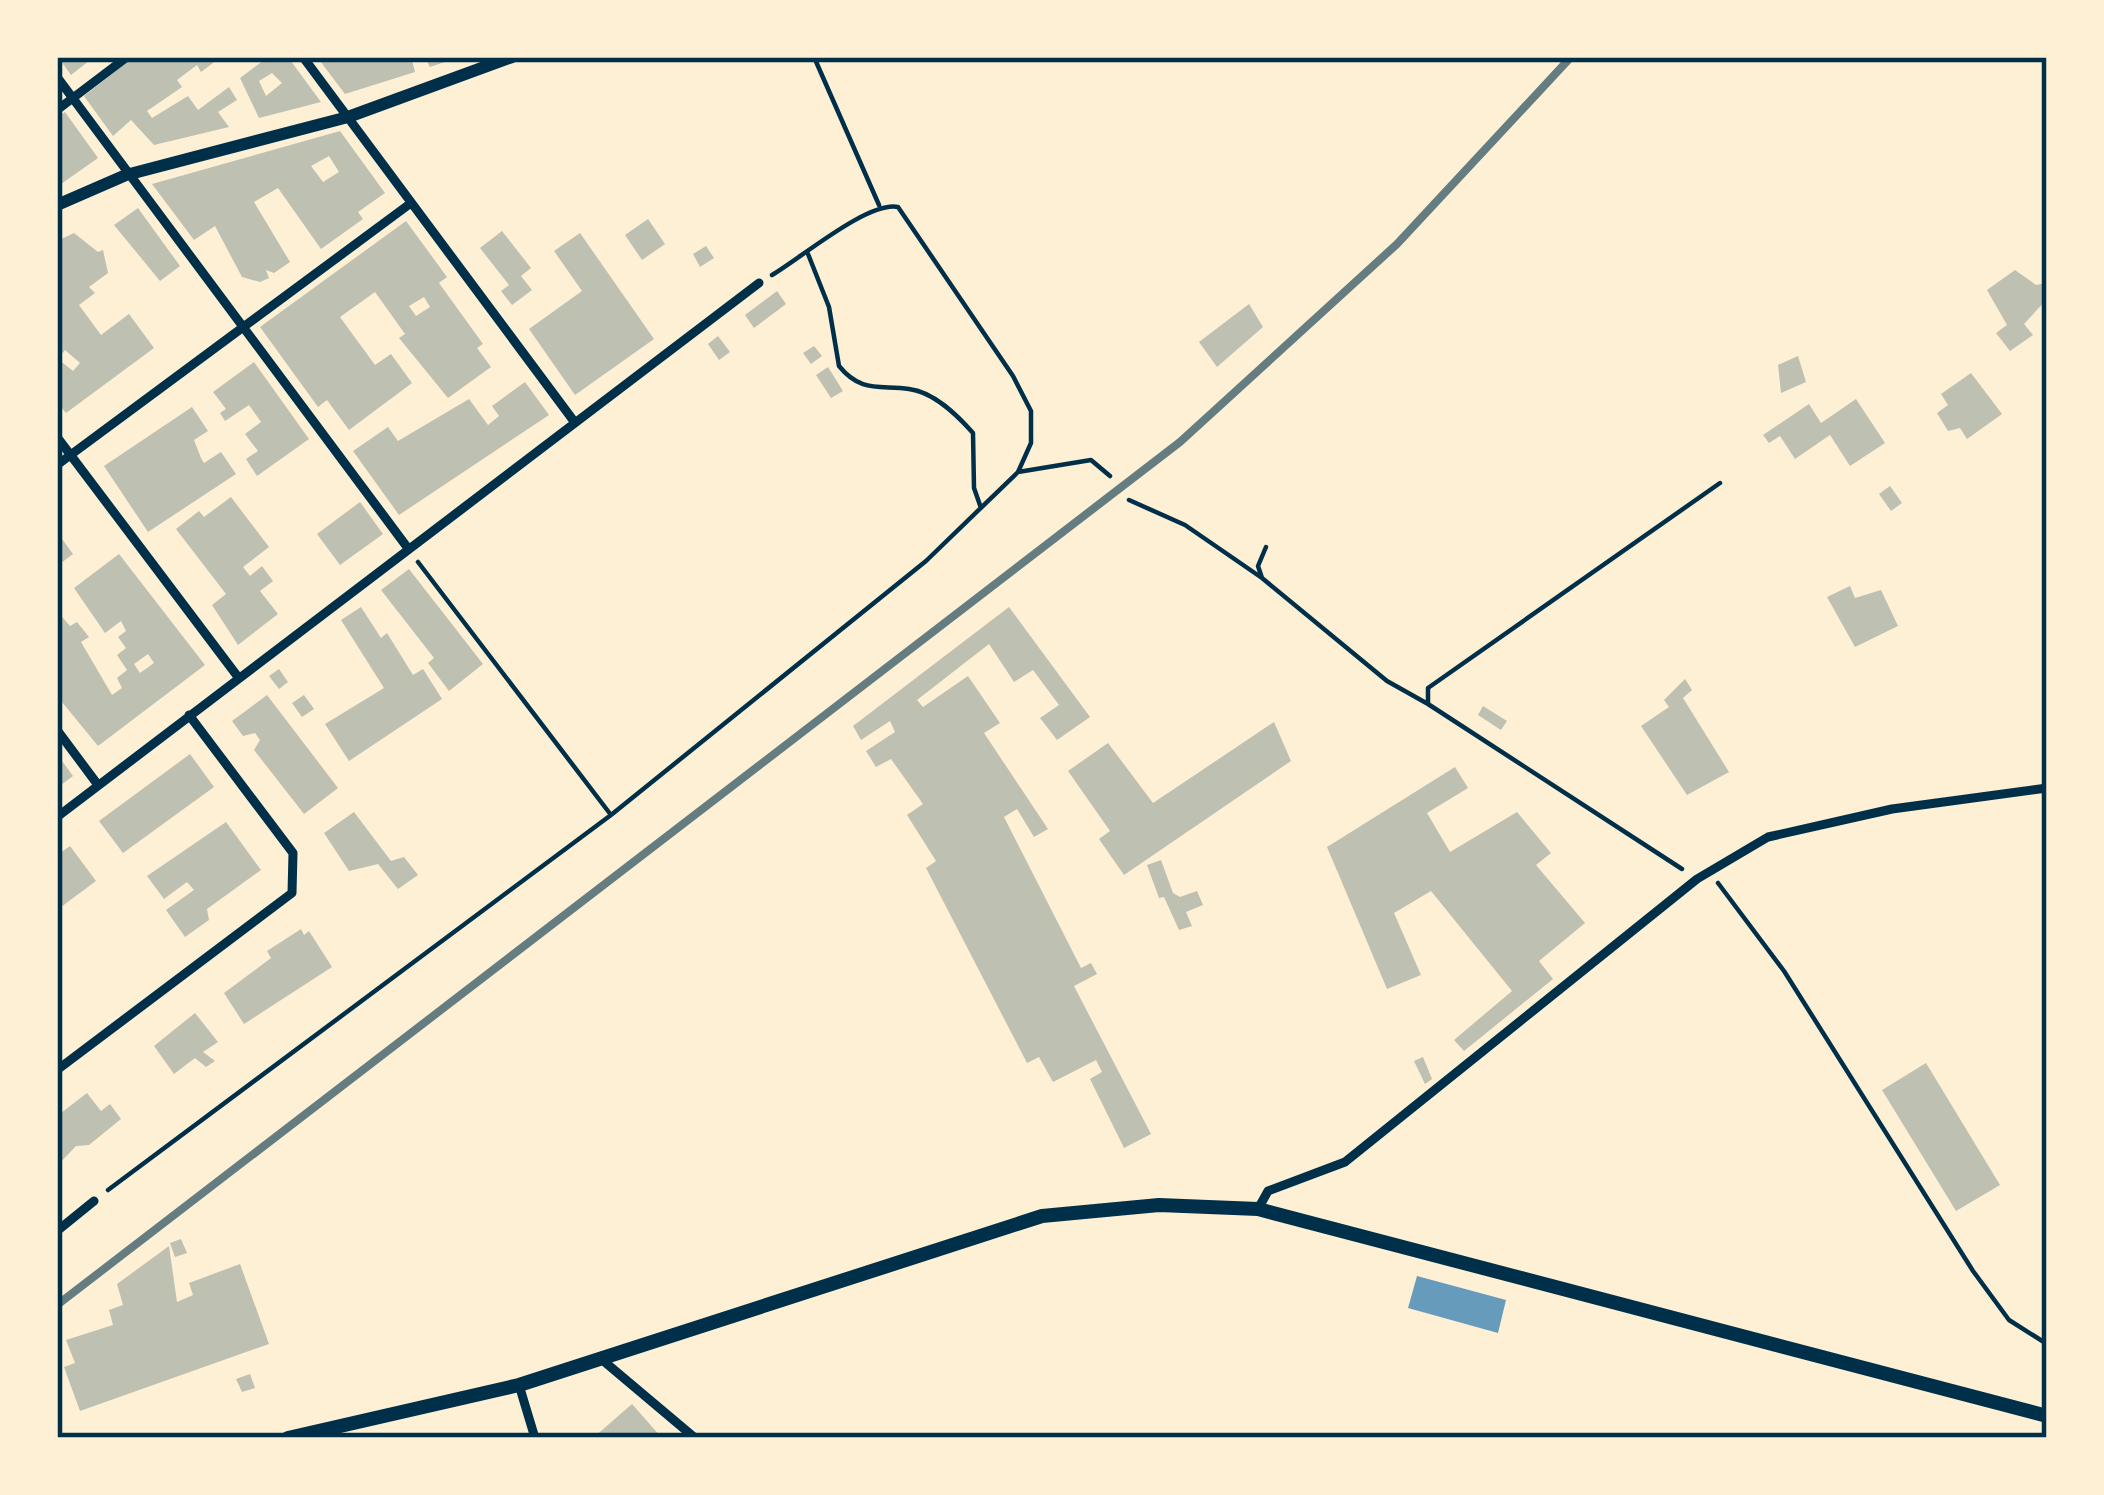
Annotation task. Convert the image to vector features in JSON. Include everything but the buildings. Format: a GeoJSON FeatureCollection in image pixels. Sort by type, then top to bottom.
{"type":"FeatureCollection","features":[{"type":"Feature","properties":{"kind":"main road"},"geometry":{"type":"LineString","coordinates":[[288,1438],[519,1385],[1042,1216],[1160,1205],[1258,1210],[2047,1416]]}},
{"type":"Feature","properties":{"kind":"street"},"geometry":{"type":"LineString","coordinates":[[57,110],[127,57]]}},
{"type":"Feature","properties":{"kind":"street"},"geometry":{"type":"LineString","coordinates":[[303,57],[572,420]]}},
{"type":"Feature","properties":{"kind":"street"},"geometry":{"type":"LineString","coordinates":[[57,206],[126,175],[347,117],[512,57]]}},
{"type":"Feature","properties":{"kind":"street"},"geometry":{"type":"LineString","coordinates":[[57,77],[407,547]]}},
{"type":"Feature","properties":{"kind":"street"},"geometry":{"type":"LineString","coordinates":[[57,465],[411,202]]}},
{"type":"Feature","properties":{"kind":"street"},"geometry":{"type":"LineString","coordinates":[[57,817],[572,420],[759,283]]}},
{"type":"Feature","properties":{"kind":"street"},"geometry":{"type":"LineString","coordinates":[[57,437],[238,677]]}},
{"type":"Feature","properties":{"kind":"street"},"geometry":{"type":"LineString","coordinates":[[57,1070],[292,892],[293,854],[189,715]]}},
{"type":"Feature","properties":{"kind":"street"},"geometry":{"type":"LineString","coordinates":[[57,730],[98,785]]}},
{"type":"Feature","properties":{"kind":"street"},"geometry":{"type":"LineString","coordinates":[[1258,1210],[1268,1191],[1346,1162],[1696,879],[1768,837],[1892,809],[2047,788]]}},
{"type":"Feature","properties":{"kind":"street"},"geometry":{"type":"LineString","coordinates":[[57,1232],[94,1201]]}},
{"type":"Feature","properties":{"kind":"street"},"geometry":{"type":"LineString","coordinates":[[600,1358],[695,1438]]}},
{"type":"Feature","properties":{"kind":"street"},"geometry":{"type":"LineString","coordinates":[[519,1385],[535,1438]]}},
{"type":"Feature","properties":{"kind":"path"},"geometry":{"type":"LineString","coordinates":[[814,57],[880,207]]}},
{"type":"Feature","properties":{"kind":"path"},"geometry":{"type":"LineString","coordinates":[[94,1201],[611,815],[926,561],[1018,472],[1030,443],[1031,411],[1013,376],[898,207],[880,207],[759,283]]}},
{"type":"Feature","properties":{"kind":"path"},"geometry":{"type":"LineString","coordinates":[[808,254],[829,307],[839,366],[864,388],[910,389],[959,418],[973,433],[974,488],[981,508]]}},
{"type":"Feature","properties":{"kind":"path"},"geometry":{"type":"LineString","coordinates":[[1018,472],[1091,460],[1110,476]]}},
{"type":"Feature","properties":{"kind":"path"},"geometry":{"type":"LineString","coordinates":[[1428,704],[1427,688],[1436,679],[1720,483]]}},
{"type":"Feature","properties":{"kind":"path"},"geometry":{"type":"LineString","coordinates":[[1129,500],[1184,525],[1262,578],[1387,681],[1696,879]]}},
{"type":"Feature","properties":{"kind":"path"},"geometry":{"type":"LineString","coordinates":[[407,547],[611,815]]}},
{"type":"Feature","properties":{"kind":"path"},"geometry":{"type":"LineString","coordinates":[[1262,578],[1258,566],[1266,548]]}},
{"type":"Feature","properties":{"kind":"path"},"geometry":{"type":"LineString","coordinates":[[1709,871],[1784,971],[1973,1271],[2009,1320],[2047,1343]]}},
{"type":"Feature","properties":{"kind":"water"},"geometry":{"type":"Polygon","coordinates":[[[1417,1276],[1506,1300],[1498,1333],[1408,1308],[1417,1276]]]}},
{"type":"Feature","properties":{"kind":"railway"},"geometry":{"type":"LineString","coordinates":[[57,1305],[1180,442],[1397,244],[1571,57]]}}]}
